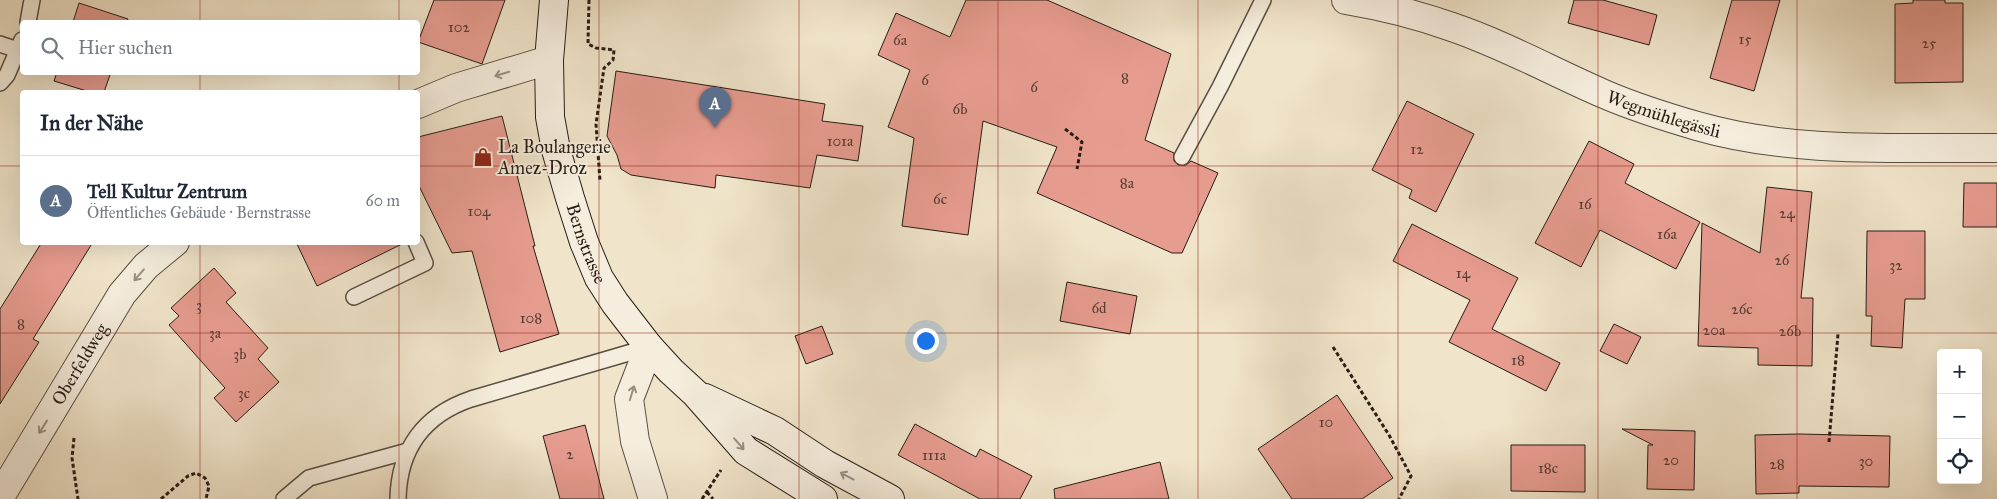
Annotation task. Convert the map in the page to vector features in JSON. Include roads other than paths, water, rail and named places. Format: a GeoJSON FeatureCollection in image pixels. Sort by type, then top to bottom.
{"type":"FeatureCollection","features":[{"type":"Feature","properties":{"kind":"street","name":"Bernstrasse"},"geometry":{"type":"LineString","coordinates":[[554,0],[549,60],[550,117],[556,150],[584,242],[600,278],[615,304],[649,347],[670,371],[696,394],[746,451],[823,499]]}},
{"type":"Feature","properties":{"kind":"street","name":"Wegmühlegässli"},"geometry":{"type":"LineString","coordinates":[[1346,0],[1389,4],[1453,27],[1605,95],[1668,117],[1736,136],[1772,142],[1822,146],[1997,148]]}},
{"type":"Feature","properties":{"kind":"street"},"geometry":{"type":"LineString","coordinates":[[420,103],[456,88],[549,60]]}},
{"type":"Feature","properties":{"kind":"street","name":"Oberfeldweg"},"geometry":{"type":"LineString","coordinates":[[0,497],[122,294],[146,266],[171,245]]}},
{"type":"Feature","properties":{"kind":"street"},"geometry":{"type":"LineString","coordinates":[[649,347],[629,399],[635,441],[653,499]]}},
{"type":"Feature","properties":{"kind":"street","name":"Bernstrasse"},"geometry":{"type":"LineString","coordinates":[[696,394],[775,431],[825,464],[890,499]]}},
{"type":"Feature","properties":{"kind":"lane"},"geometry":{"type":"LineString","coordinates":[[28,20],[32,0]]}},
{"type":"Feature","properties":{"kind":"lane"},"geometry":{"type":"LineString","coordinates":[[1182,157],[1264,0]]}},
{"type":"Feature","properties":{"kind":"lane"},"geometry":{"type":"LineString","coordinates":[[0,44],[20,45],[7,74],[0,84]]}},
{"type":"Feature","properties":{"kind":"lane"},"geometry":{"type":"LineString","coordinates":[[354,297],[425,263],[417,245]]}},
{"type":"Feature","properties":{"kind":"lane"},"geometry":{"type":"LineString","coordinates":[[398,499],[402,469],[408,450],[423,428],[434,417],[449,408],[471,399],[649,347]]}},
{"type":"Feature","properties":{"kind":"lane"},"geometry":{"type":"LineString","coordinates":[[284,499],[310,478],[408,450]]}},
{"type":"Feature","properties":{"kind":"place","name":"Tell Kultur Zentrum"},"geometry":{"type":"Point","coordinates":[715,128]}},
{"type":"Feature","properties":{"kind":"place","name":"La Boulangerie Amez-Droz"},"geometry":{"type":"Point","coordinates":[483,157]}}]}
